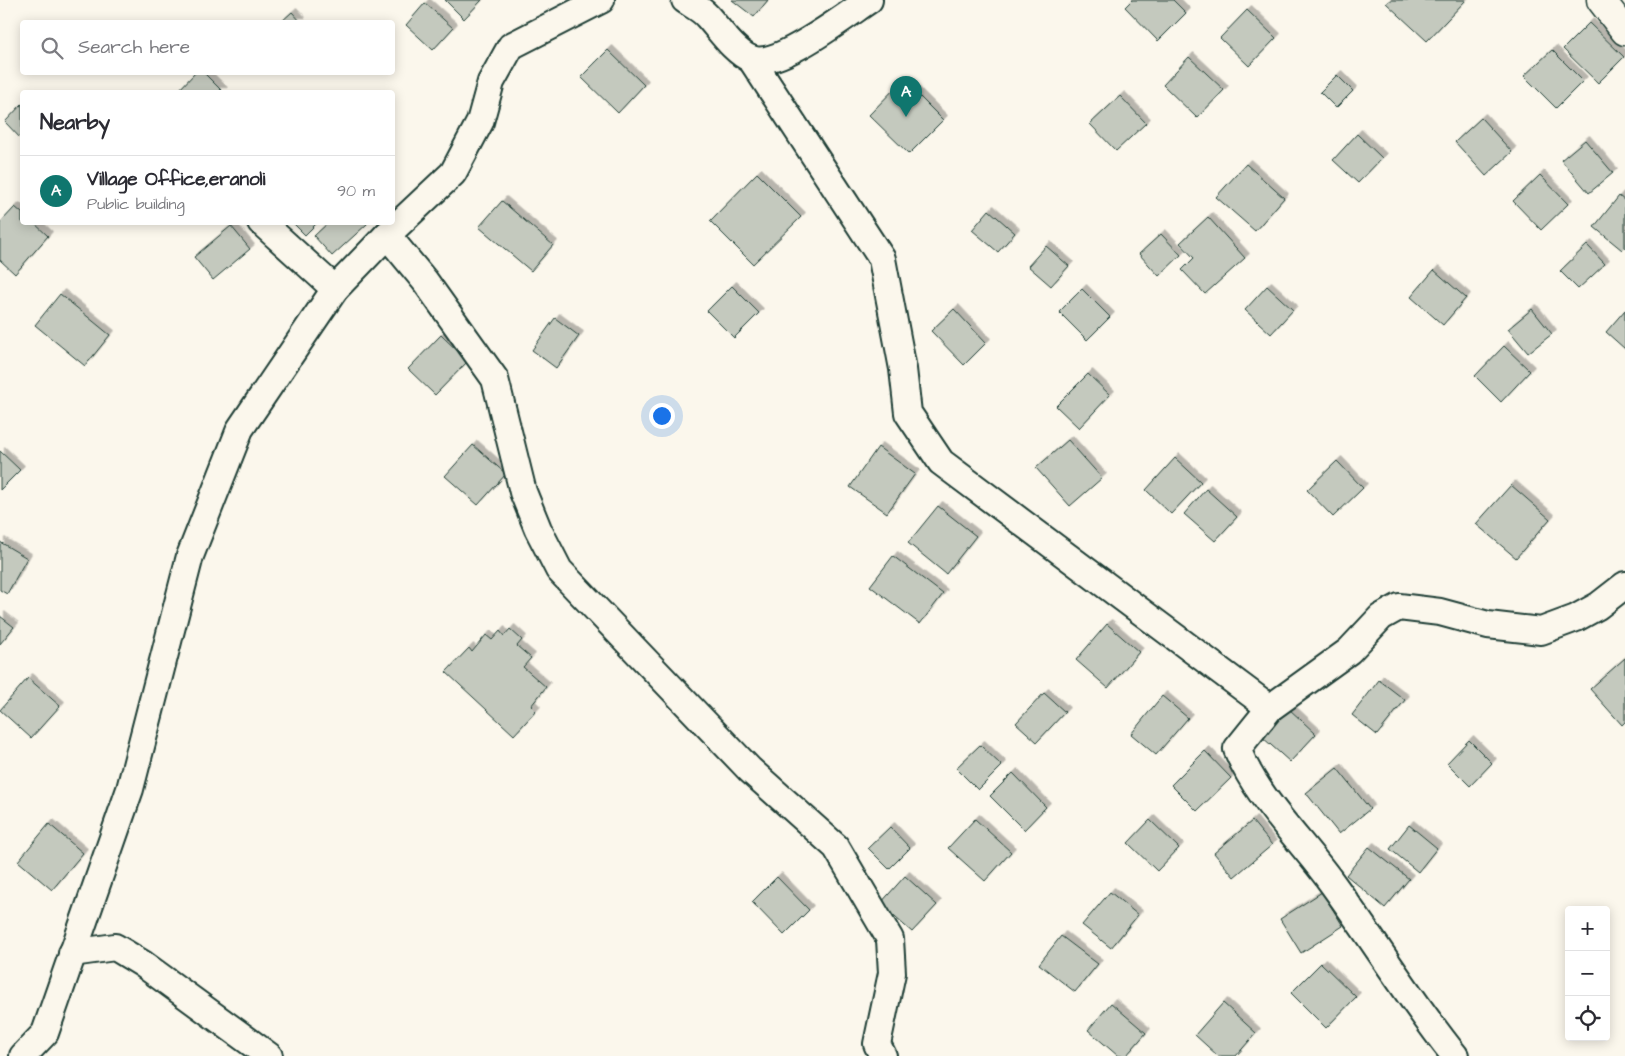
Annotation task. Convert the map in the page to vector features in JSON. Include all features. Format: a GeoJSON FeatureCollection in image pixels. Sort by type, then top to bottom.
{"type":"FeatureCollection","features":[{"type":"Feature","properties":{"kind":"main road"},"geometry":{"type":"LineString","coordinates":[[1600,0],[1625,31]]}},
{"type":"Feature","properties":{"kind":"street"},"geometry":{"type":"LineString","coordinates":[[23,1056],[44,1032],[130,789],[153,692],[190,556],[240,430],[335,290],[386,235],[453,173],[480,122],[491,82],[511,46],[601,0]]}},
{"type":"Feature","properties":{"kind":"street"},"geometry":{"type":"LineString","coordinates":[[685,0],[705,14],[724,37],[750,59],[882,259],[903,369],[908,414],[941,462],[1270,708]]}},
{"type":"Feature","properties":{"kind":"street"},"geometry":{"type":"LineString","coordinates":[[750,59],[768,61],[787,53],[869,0]]}},
{"type":"Feature","properties":{"kind":"street"},"geometry":{"type":"LineString","coordinates":[[265,225],[335,290]]}},
{"type":"Feature","properties":{"kind":"street"},"geometry":{"type":"LineString","coordinates":[[386,235],[425,281],[495,380],[523,492],[538,529],[559,570],[750,770],[836,847],[890,939],[892,973],[877,1044],[883,1056]]}},
{"type":"Feature","properties":{"kind":"street"},"geometry":{"type":"LineString","coordinates":[[1455,1056],[1429,1024],[1330,880],[1247,773],[1237,749],[1270,708],[1349,651],[1380,617],[1399,607],[1440,612],[1488,625],[1541,631],[1576,618],[1598,606],[1625,585]]}},
{"type":"Feature","properties":{"kind":"street"},"geometry":{"type":"LineString","coordinates":[[72,953],[115,947],[144,964],[269,1056]]}},
{"type":"Feature","properties":{"kind":"building"},"geometry":{"type":"Polygon","coordinates":[[[445,0],[482,0],[464,19],[445,0]]]}},
{"type":"Feature","properties":{"kind":"building"},"geometry":{"type":"Polygon","coordinates":[[[732,0],[768,0],[754,17],[732,0]]]}},
{"type":"Feature","properties":{"kind":"building"},"geometry":{"type":"Polygon","coordinates":[[[1132,0],[1173,0],[1186,13],[1158,41],[1125,7],[1132,0]]]}},
{"type":"Feature","properties":{"kind":"building"},"geometry":{"type":"Polygon","coordinates":[[[1390,0],[1466,0],[1427,41],[1386,3],[1390,0]]]}},
{"type":"Feature","properties":{"kind":"building"},"geometry":{"type":"Polygon","coordinates":[[[425,3],[453,28],[433,50],[406,25],[425,3]]]}},
{"type":"Feature","properties":{"kind":"building"},"geometry":{"type":"Polygon","coordinates":[[[1247,10],[1276,38],[1249,66],[1220,38],[1247,10]]]}},
{"type":"Feature","properties":{"kind":"building"},"geometry":{"type":"Polygon","coordinates":[[[292,12],[299,20],[283,20],[292,12]]]}},
{"type":"Feature","properties":{"kind":"building"},"geometry":{"type":"Polygon","coordinates":[[[1589,23],[1624,57],[1598,83],[1563,49],[1589,23]]]}},
{"type":"Feature","properties":{"kind":"building"},"geometry":{"type":"Polygon","coordinates":[[[608,50],[644,85],[618,113],[581,77],[608,50]]]}},
{"type":"Feature","properties":{"kind":"building"},"geometry":{"type":"Polygon","coordinates":[[[1552,50],[1583,81],[1556,108],[1524,76],[1552,50]]]}},
{"type":"Feature","properties":{"kind":"building"},"geometry":{"type":"Polygon","coordinates":[[[1189,57],[1224,90],[1197,118],[1163,85],[1189,57]]]}},
{"type":"Feature","properties":{"kind":"building"},"geometry":{"type":"Polygon","coordinates":[[[193,75],[206,75],[221,90],[179,90],[193,75]]]}},
{"type":"Feature","properties":{"kind":"building"},"geometry":{"type":"Polygon","coordinates":[[[1337,75],[1353,91],[1336,108],[1320,92],[1337,75]]]}},
{"type":"Feature","properties":{"kind":"building"},"geometry":{"type":"Polygon","coordinates":[[[903,80],[943,120],[909,154],[869,115],[903,80]]]}},
{"type":"Feature","properties":{"kind":"building"},"geometry":{"type":"Polygon","coordinates":[[[1120,96],[1146,123],[1116,151],[1090,124],[1120,96]]]}},
{"type":"Feature","properties":{"kind":"building"},"geometry":{"type":"Polygon","coordinates":[[[20,106],[20,138],[5,122],[20,106]]]}},
{"type":"Feature","properties":{"kind":"building"},"geometry":{"type":"Polygon","coordinates":[[[1481,118],[1512,152],[1486,176],[1455,142],[1481,118]]]}},
{"type":"Feature","properties":{"kind":"building"},"geometry":{"type":"Polygon","coordinates":[[[1357,134],[1382,158],[1358,183],[1333,160],[1357,134]]]}},
{"type":"Feature","properties":{"kind":"building"},"geometry":{"type":"Polygon","coordinates":[[[1585,140],[1613,173],[1589,193],[1561,160],[1585,140]]]}},
{"type":"Feature","properties":{"kind":"building"},"geometry":{"type":"Polygon","coordinates":[[[1246,164],[1284,198],[1255,231],[1216,197],[1246,164]]]}},
{"type":"Feature","properties":{"kind":"building"},"geometry":{"type":"Polygon","coordinates":[[[757,173],[801,217],[753,264],[710,221],[757,173]]]}},
{"type":"Feature","properties":{"kind":"building"},"geometry":{"type":"Polygon","coordinates":[[[1540,175],[1568,204],[1541,230],[1513,201],[1540,175]]]}},
{"type":"Feature","properties":{"kind":"building"},"geometry":{"type":"Polygon","coordinates":[[[1619,196],[1625,201],[1625,247],[1622,250],[1594,227],[1619,196]]]}},
{"type":"Feature","properties":{"kind":"building"},"geometry":{"type":"Polygon","coordinates":[[[502,201],[553,245],[531,271],[479,227],[502,201]]]}},
{"type":"Feature","properties":{"kind":"building"},"geometry":{"type":"Polygon","coordinates":[[[15,207],[20,211],[20,225],[36,225],[48,236],[15,274],[0,260],[0,223],[15,207]]]}},
{"type":"Feature","properties":{"kind":"building"},"geometry":{"type":"Polygon","coordinates":[[[989,210],[1015,233],[998,252],[972,230],[989,210]]]}},
{"type":"Feature","properties":{"kind":"building"},"geometry":{"type":"Polygon","coordinates":[[[1208,217],[1245,258],[1205,294],[1182,270],[1194,258],[1180,243],[1208,217]]]}},
{"type":"Feature","properties":{"kind":"building"},"geometry":{"type":"Polygon","coordinates":[[[295,225],[315,225],[305,235],[295,225]]]}},
{"type":"Feature","properties":{"kind":"building"},"geometry":{"type":"Polygon","coordinates":[[[326,225],[366,225],[332,256],[314,236],[326,225]]]}},
{"type":"Feature","properties":{"kind":"building"},"geometry":{"type":"Polygon","coordinates":[[[231,226],[250,249],[213,280],[194,257],[231,226]]]}},
{"type":"Feature","properties":{"kind":"building"},"geometry":{"type":"Polygon","coordinates":[[[1161,234],[1181,255],[1159,276],[1139,254],[1161,234]]]}},
{"type":"Feature","properties":{"kind":"building"},"geometry":{"type":"Polygon","coordinates":[[[1587,245],[1605,264],[1578,289],[1560,271],[1587,245]]]}},
{"type":"Feature","properties":{"kind":"building"},"geometry":{"type":"Polygon","coordinates":[[[1046,246],[1069,266],[1051,286],[1028,266],[1046,246]]]}},
{"type":"Feature","properties":{"kind":"building"},"geometry":{"type":"Polygon","coordinates":[[[1434,270],[1466,298],[1443,325],[1411,297],[1434,270]]]}},
{"type":"Feature","properties":{"kind":"building"},"geometry":{"type":"Polygon","coordinates":[[[732,286],[759,313],[734,338],[707,311],[732,286]]]}},
{"type":"Feature","properties":{"kind":"building"},"geometry":{"type":"Polygon","coordinates":[[[1267,286],[1293,310],[1271,334],[1245,310],[1267,286]]]}},
{"type":"Feature","properties":{"kind":"building"},"geometry":{"type":"Polygon","coordinates":[[[1082,289],[1110,317],[1087,340],[1059,312],[1082,289]]]}},
{"type":"Feature","properties":{"kind":"building"},"geometry":{"type":"Polygon","coordinates":[[[60,294],[110,335],[85,366],[35,325],[60,294]]]}},
{"type":"Feature","properties":{"kind":"building"},"geometry":{"type":"Polygon","coordinates":[[[954,309],[986,343],[964,365],[931,331],[954,309]]]}},
{"type":"Feature","properties":{"kind":"building"},"geometry":{"type":"Polygon","coordinates":[[[1532,309],[1552,334],[1528,353],[1508,329],[1532,309]]]}},
{"type":"Feature","properties":{"kind":"building"},"geometry":{"type":"Polygon","coordinates":[[[1625,310],[1625,349],[1606,332],[1625,310]]]}},
{"type":"Feature","properties":{"kind":"building"},"geometry":{"type":"Polygon","coordinates":[[[555,318],[579,336],[556,368],[532,350],[555,318]]]}},
{"type":"Feature","properties":{"kind":"building"},"geometry":{"type":"Polygon","coordinates":[[[441,335],[468,361],[435,395],[408,369],[441,335]]]}},
{"type":"Feature","properties":{"kind":"building"},"geometry":{"type":"Polygon","coordinates":[[[1504,346],[1530,371],[1501,402],[1475,376],[1504,346]]]}},
{"type":"Feature","properties":{"kind":"building"},"geometry":{"type":"Polygon","coordinates":[[[1088,374],[1110,395],[1079,428],[1056,406],[1088,374]]]}},
{"type":"Feature","properties":{"kind":"building"},"geometry":{"type":"Polygon","coordinates":[[[1068,440],[1102,478],[1070,506],[1036,468],[1068,440]]]}},
{"type":"Feature","properties":{"kind":"building"},"geometry":{"type":"Polygon","coordinates":[[[473,445],[506,474],[478,505],[445,476],[473,445]]]}},
{"type":"Feature","properties":{"kind":"building"},"geometry":{"type":"Polygon","coordinates":[[[878,447],[915,474],[887,513],[850,487],[878,447]]]}},
{"type":"Feature","properties":{"kind":"building"},"geometry":{"type":"Polygon","coordinates":[[[0,451],[20,470],[0,490],[0,451]]]}},
{"type":"Feature","properties":{"kind":"building"},"geometry":{"type":"Polygon","coordinates":[[[1175,458],[1201,482],[1171,514],[1146,490],[1175,458]]]}},
{"type":"Feature","properties":{"kind":"building"},"geometry":{"type":"Polygon","coordinates":[[[1337,461],[1363,488],[1333,517],[1307,490],[1337,461]]]}},
{"type":"Feature","properties":{"kind":"building"},"geometry":{"type":"Polygon","coordinates":[[[1511,485],[1550,519],[1516,558],[1476,524],[1511,485]]]}},
{"type":"Feature","properties":{"kind":"building"},"geometry":{"type":"Polygon","coordinates":[[[1206,489],[1237,517],[1215,541],[1184,514],[1206,489]]]}},
{"type":"Feature","properties":{"kind":"building"},"geometry":{"type":"Polygon","coordinates":[[[938,506],[976,536],[946,574],[908,543],[938,506]]]}},
{"type":"Feature","properties":{"kind":"building"},"geometry":{"type":"Polygon","coordinates":[[[0,542],[27,558],[7,594],[0,590],[0,542]]]}},
{"type":"Feature","properties":{"kind":"building"},"geometry":{"type":"Polygon","coordinates":[[[893,556],[943,594],[920,624],[870,586],[893,556]]]}},
{"type":"Feature","properties":{"kind":"building"},"geometry":{"type":"Polygon","coordinates":[[[0,616],[14,627],[0,644],[0,616]]]}},
{"type":"Feature","properties":{"kind":"building"},"geometry":{"type":"Polygon","coordinates":[[[1107,624],[1139,652],[1108,688],[1076,660],[1107,624]]]}},
{"type":"Feature","properties":{"kind":"building"},"geometry":{"type":"Polygon","coordinates":[[[510,629],[522,640],[517,646],[531,658],[523,667],[546,687],[531,706],[536,711],[514,735],[446,672],[469,648],[472,652],[486,635],[492,640],[500,631],[504,636],[510,629]]]}},
{"type":"Feature","properties":{"kind":"building"},"geometry":{"type":"Polygon","coordinates":[[[1625,658],[1625,722],[1622,725],[1590,689],[1625,658]]]}},
{"type":"Feature","properties":{"kind":"building"},"geometry":{"type":"Polygon","coordinates":[[[28,678],[60,706],[31,738],[0,710],[28,678]]]}},
{"type":"Feature","properties":{"kind":"building"},"geometry":{"type":"Polygon","coordinates":[[[1379,680],[1405,700],[1377,735],[1352,715],[1379,680]]]}},
{"type":"Feature","properties":{"kind":"building"},"geometry":{"type":"Polygon","coordinates":[[[1044,693],[1065,712],[1037,742],[1016,723],[1044,693]]]}},
{"type":"Feature","properties":{"kind":"building"},"geometry":{"type":"Polygon","coordinates":[[[1162,696],[1188,718],[1156,755],[1131,734],[1162,696]]]}},
{"type":"Feature","properties":{"kind":"building"},"geometry":{"type":"Polygon","coordinates":[[[1288,708],[1316,734],[1290,762],[1262,737],[1288,708]]]}},
{"type":"Feature","properties":{"kind":"building"},"geometry":{"type":"Polygon","coordinates":[[[1469,740],[1492,763],[1470,786],[1447,763],[1469,740]]]}},
{"type":"Feature","properties":{"kind":"building"},"geometry":{"type":"Polygon","coordinates":[[[980,745],[1002,766],[978,790],[956,768],[980,745]]]}},
{"type":"Feature","properties":{"kind":"building"},"geometry":{"type":"Polygon","coordinates":[[[1205,751],[1231,778],[1197,811],[1171,785],[1205,751]]]}},
{"type":"Feature","properties":{"kind":"building"},"geometry":{"type":"Polygon","coordinates":[[[1337,768],[1370,809],[1339,834],[1306,793],[1337,768]]]}},
{"type":"Feature","properties":{"kind":"building"},"geometry":{"type":"Polygon","coordinates":[[[1013,773],[1046,807],[1024,830],[990,796],[1013,773]]]}},
{"type":"Feature","properties":{"kind":"building"},"geometry":{"type":"Polygon","coordinates":[[[975,819],[1011,852],[985,881],[948,848],[975,819]]]}},
{"type":"Feature","properties":{"kind":"building"},"geometry":{"type":"Polygon","coordinates":[[[1150,820],[1179,848],[1157,871],[1128,843],[1150,820]]]}},
{"type":"Feature","properties":{"kind":"building"},"geometry":{"type":"Polygon","coordinates":[[[1252,821],[1272,845],[1234,877],[1214,853],[1252,821]]]}},
{"type":"Feature","properties":{"kind":"building"},"geometry":{"type":"Polygon","coordinates":[[[49,824],[83,853],[52,890],[18,861],[49,824]]]}},
{"type":"Feature","properties":{"kind":"building"},"geometry":{"type":"Polygon","coordinates":[[[1409,825],[1437,848],[1418,872],[1390,849],[1409,825]]]}},
{"type":"Feature","properties":{"kind":"building"},"geometry":{"type":"Polygon","coordinates":[[[890,827],[910,848],[889,869],[868,848],[890,827]]]}},
{"type":"Feature","properties":{"kind":"building"},"geometry":{"type":"Polygon","coordinates":[[[1369,847],[1409,879],[1385,908],[1346,875],[1369,847]]]}},
{"type":"Feature","properties":{"kind":"building"},"geometry":{"type":"Polygon","coordinates":[[[905,876],[937,905],[912,932],[880,904],[905,876]]]}},
{"type":"Feature","properties":{"kind":"building"},"geometry":{"type":"Polygon","coordinates":[[[777,877],[809,910],[784,935],[752,902],[777,877]]]}},
{"type":"Feature","properties":{"kind":"building"},"geometry":{"type":"Polygon","coordinates":[[[1110,892],[1138,915],[1111,948],[1082,925],[1110,892]]]}},
{"type":"Feature","properties":{"kind":"building"},"geometry":{"type":"Polygon","coordinates":[[[1322,892],[1343,926],[1301,953],[1280,919],[1322,892]]]}},
{"type":"Feature","properties":{"kind":"building"},"geometry":{"type":"Polygon","coordinates":[[[1061,936],[1098,964],[1075,992],[1039,964],[1061,936]]]}},
{"type":"Feature","properties":{"kind":"building"},"geometry":{"type":"Polygon","coordinates":[[[1321,963],[1356,997],[1326,1028],[1291,993],[1321,963]]]}},
{"type":"Feature","properties":{"kind":"building"},"geometry":{"type":"Polygon","coordinates":[[[1111,1003],[1146,1033],[1126,1056],[1118,1056],[1088,1030],[1111,1003]]]}},
{"type":"Feature","properties":{"kind":"building"},"geometry":{"type":"Polygon","coordinates":[[[1223,1003],[1256,1033],[1236,1056],[1218,1056],[1195,1035],[1223,1003]]]}},
{"type":"Feature","properties":{"kind":"place","name":"Village Office,eranoli"},"geometry":{"type":"Point","coordinates":[906,117]}}]}
